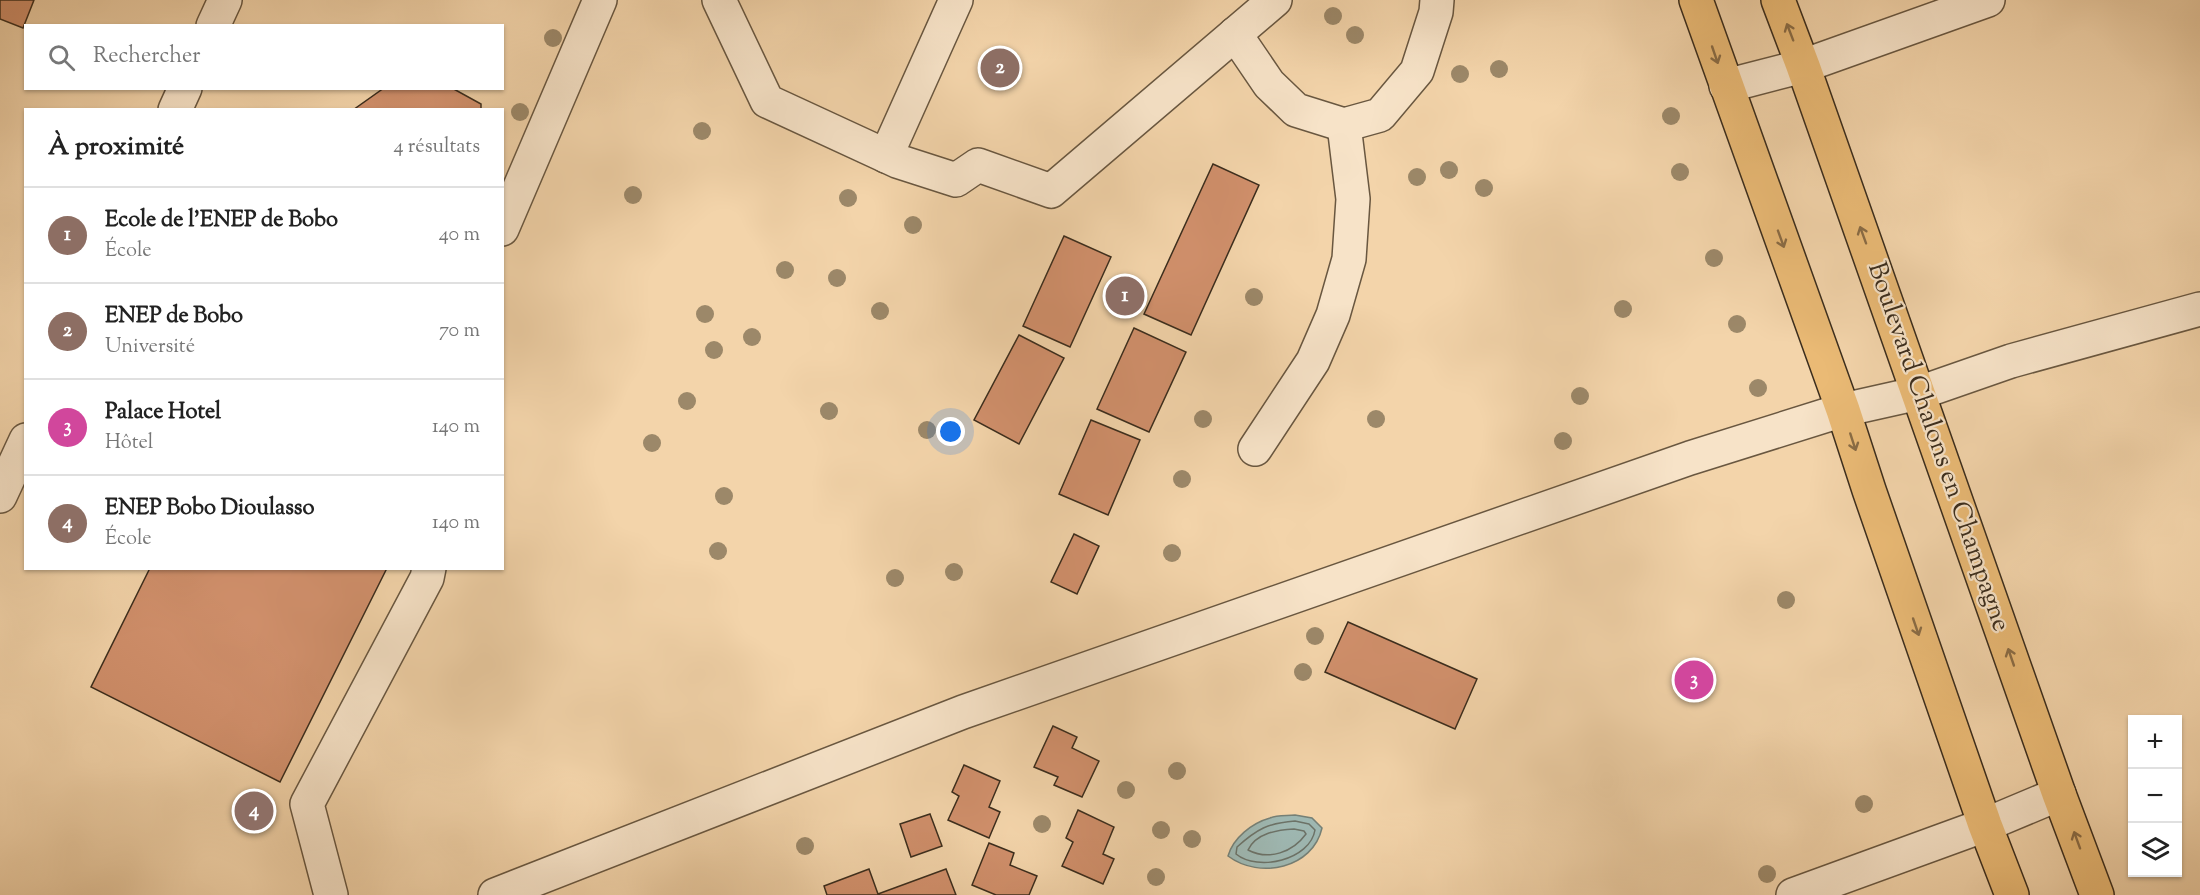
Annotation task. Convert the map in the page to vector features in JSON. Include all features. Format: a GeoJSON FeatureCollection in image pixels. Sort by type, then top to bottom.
{"type":"FeatureCollection","features":[{"type":"Feature","properties":{"kind":"main road"},"geometry":{"type":"LineString","coordinates":[[1696,0],[1843,410],[1985,825],[2012,895]]}},
{"type":"Feature","properties":{"kind":"main road","name":"Boulevard Chalons en Champagne"},"geometry":{"type":"LineString","coordinates":[[1778,0],[1919,393],[2059,794],[2097,895]]}},
{"type":"Feature","properties":{"kind":"street"},"geometry":{"type":"LineString","coordinates":[[214,24],[225,0]]}},
{"type":"Feature","properties":{"kind":"street"},"geometry":{"type":"LineString","coordinates":[[504,224],[600,0]]}},
{"type":"Feature","properties":{"kind":"street"},"geometry":{"type":"LineString","coordinates":[[719,0],[767,101],[886,156],[956,180],[978,165],[1051,191],[1275,0]]}},
{"type":"Feature","properties":{"kind":"street"},"geometry":{"type":"LineString","coordinates":[[886,156],[956,0]]}},
{"type":"Feature","properties":{"kind":"street"},"geometry":{"type":"LineString","coordinates":[[1235,34],[1269,84],[1296,110],[1344,125],[1380,115],[1417,72],[1436,12],[1437,0]]}},
{"type":"Feature","properties":{"kind":"street"},"geometry":{"type":"LineString","coordinates":[[1726,86],[1803,66],[1988,0]]}},
{"type":"Feature","properties":{"kind":"street"},"geometry":{"type":"LineString","coordinates":[[176,108],[184,90]]}},
{"type":"Feature","properties":{"kind":"street"},"geometry":{"type":"LineString","coordinates":[[1255,449],[1313,361],[1333,315],[1346,270],[1353,199],[1344,125]]}},
{"type":"Feature","properties":{"kind":"street"},"geometry":{"type":"LineString","coordinates":[[495,895],[974,708],[1690,458],[1843,410],[1919,393],[2011,361],[2200,309]]}},
{"type":"Feature","properties":{"kind":"street"},"geometry":{"type":"LineString","coordinates":[[0,496],[24,444]]}},
{"type":"Feature","properties":{"kind":"street"},"geometry":{"type":"LineString","coordinates":[[331,895],[307,804],[427,578],[429,570]]}},
{"type":"Feature","properties":{"kind":"street"},"geometry":{"type":"LineString","coordinates":[[1793,895],[1985,825],[2059,794]]}},
{"type":"Feature","properties":{"kind":"water"},"geometry":{"type":"Polygon","coordinates":[[[1295,815],[1312,818],[1322,828],[1317,842],[1297,861],[1284,866],[1255,867],[1228,856],[1239,837],[1263,820],[1295,815]]]}},
{"type":"Feature","properties":{"kind":"building"},"geometry":{"type":"Polygon","coordinates":[[[0,0],[34,0],[23,28],[0,19],[0,0]]]}},
{"type":"Feature","properties":{"kind":"building"},"geometry":{"type":"Polygon","coordinates":[[[381,90],[456,90],[481,104],[481,108],[356,108],[381,90]]]}},
{"type":"Feature","properties":{"kind":"building"},"geometry":{"type":"Polygon","coordinates":[[[1213,164],[1259,185],[1191,335],[1144,314],[1213,164]]]}},
{"type":"Feature","properties":{"kind":"building"},"geometry":{"type":"Polygon","coordinates":[[[1064,236],[1111,257],[1070,347],[1023,326],[1064,236]]]}},
{"type":"Feature","properties":{"kind":"building"},"geometry":{"type":"Polygon","coordinates":[[[1134,328],[1186,352],[1149,432],[1097,409],[1134,328]]]}},
{"type":"Feature","properties":{"kind":"building"},"geometry":{"type":"Polygon","coordinates":[[[1019,335],[1064,358],[1019,444],[974,420],[1019,335]]]}},
{"type":"Feature","properties":{"kind":"building"},"geometry":{"type":"Polygon","coordinates":[[[1091,420],[1140,440],[1108,515],[1059,494],[1091,420]]]}},
{"type":"Feature","properties":{"kind":"building"},"geometry":{"type":"Polygon","coordinates":[[[1074,534],[1099,546],[1077,594],[1051,582],[1074,534]]]}},
{"type":"Feature","properties":{"kind":"building"},"geometry":{"type":"Polygon","coordinates":[[[149,570],[386,570],[280,782],[91,687],[149,570]]]}},
{"type":"Feature","properties":{"kind":"building"},"geometry":{"type":"Polygon","coordinates":[[[1348,622],[1477,679],[1455,729],[1325,672],[1348,622]]]}},
{"type":"Feature","properties":{"kind":"building"},"geometry":{"type":"Polygon","coordinates":[[[1053,726],[1077,737],[1072,748],[1099,761],[1082,797],[1054,785],[1058,777],[1034,767],[1053,726]]]}},
{"type":"Feature","properties":{"kind":"building"},"geometry":{"type":"Polygon","coordinates":[[[964,765],[1000,781],[989,807],[1000,812],[989,838],[948,820],[959,796],[952,792],[964,765]]]}},
{"type":"Feature","properties":{"kind":"building"},"geometry":{"type":"Polygon","coordinates":[[[1078,810],[1114,827],[1103,854],[1114,859],[1103,884],[1062,866],[1073,842],[1066,838],[1078,810]]]}},
{"type":"Feature","properties":{"kind":"building"},"geometry":{"type":"Polygon","coordinates":[[[930,814],[942,846],[911,857],[900,824],[930,814]]]}},
{"type":"Feature","properties":{"kind":"building"},"geometry":{"type":"Polygon","coordinates":[[[989,843],[1014,853],[1010,865],[1037,876],[1029,895],[996,895],[972,885],[989,843]]]}},
{"type":"Feature","properties":{"kind":"building"},"geometry":{"type":"Polygon","coordinates":[[[869,869],[878,894],[946,869],[956,895],[827,895],[824,886],[869,869]]]}},
{"type":"Feature","properties":{"kind":"place","name":"ENEP de Bobo"},"geometry":{"type":"Point","coordinates":[1000,68]}},
{"type":"Feature","properties":{"kind":"place","name":"Ecole de l'ENEP de Bobo"},"geometry":{"type":"Point","coordinates":[1125,296]}},
{"type":"Feature","properties":{"kind":"place","name":"Palace Hotel"},"geometry":{"type":"Point","coordinates":[1694,680]}},
{"type":"Feature","properties":{"kind":"place","name":"ENEP Bobo Dioulasso"},"geometry":{"type":"Point","coordinates":[254,811]}}]}
